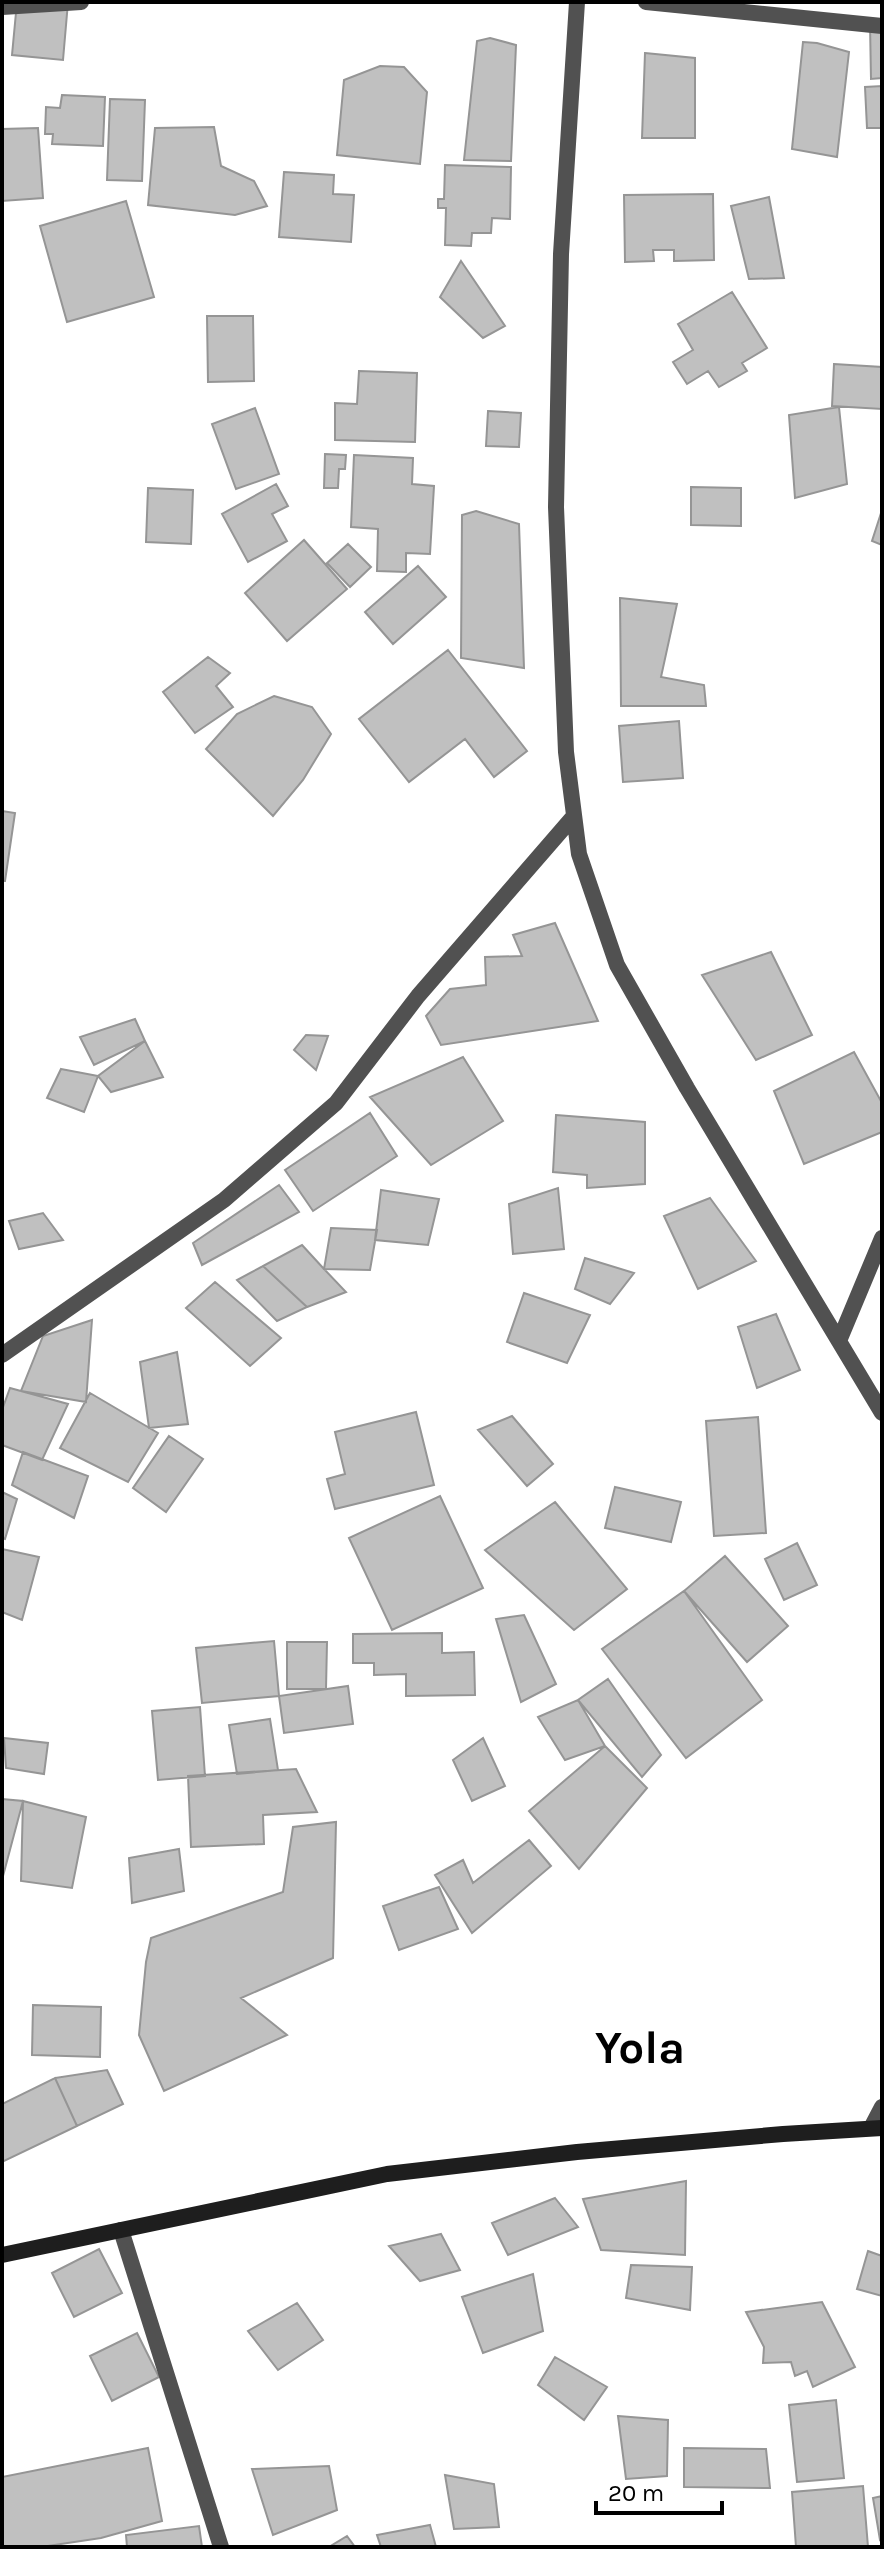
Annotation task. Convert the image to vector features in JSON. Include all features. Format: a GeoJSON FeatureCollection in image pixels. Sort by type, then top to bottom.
{"type":"FeatureCollection","features":[{"type":"Feature","properties":{"kind":"main road"},"geometry":{"type":"LineString","coordinates":[[2,2255],[387,2174],[577,2152],[877,2128]]}},
{"type":"Feature","properties":{"kind":"street"},"geometry":{"type":"LineString","coordinates":[[2,7],[81,2]]}},
{"type":"Feature","properties":{"kind":"street"},"geometry":{"type":"LineString","coordinates":[[577,2],[561,254],[556,507],[566,752],[579,854],[617,965],[882,1413]]}},
{"type":"Feature","properties":{"kind":"street"},"geometry":{"type":"LineString","coordinates":[[646,2],[882,26]]}},
{"type":"Feature","properties":{"kind":"street"},"geometry":{"type":"LineString","coordinates":[[2,1355],[224,1200],[336,1103],[418,996],[574,816]]}},
{"type":"Feature","properties":{"kind":"street"},"geometry":{"type":"LineString","coordinates":[[839,1341],[882,1238]]}},
{"type":"Feature","properties":{"kind":"street"},"geometry":{"type":"LineString","coordinates":[[877,2128],[882,2107]]}},
{"type":"Feature","properties":{"kind":"street"},"geometry":{"type":"LineString","coordinates":[[121,2230],[221,2547]]}},
{"type":"Feature","properties":{"kind":"building"},"geometry":{"type":"Polygon","coordinates":[[[17,2],[68,2],[63,60],[12,55],[17,2]]]}},
{"type":"Feature","properties":{"kind":"building"},"geometry":{"type":"Polygon","coordinates":[[[870,24],[882,24],[882,78],[871,79],[870,24]]]}},
{"type":"Feature","properties":{"kind":"building"},"geometry":{"type":"Polygon","coordinates":[[[490,38],[516,45],[511,161],[464,160],[477,41],[490,38]]]}},
{"type":"Feature","properties":{"kind":"building"},"geometry":{"type":"Polygon","coordinates":[[[803,42],[849,52],[837,157],[792,149],[803,42]]]}},
{"type":"Feature","properties":{"kind":"building"},"geometry":{"type":"Polygon","coordinates":[[[645,53],[695,58],[695,138],[642,138],[645,53]]]}},
{"type":"Feature","properties":{"kind":"building"},"geometry":{"type":"Polygon","coordinates":[[[380,66],[404,67],[427,92],[420,164],[337,155],[344,80],[380,66]]]}},
{"type":"Feature","properties":{"kind":"building"},"geometry":{"type":"Polygon","coordinates":[[[882,86],[882,128],[867,128],[865,87],[882,86]]]}},
{"type":"Feature","properties":{"kind":"building"},"geometry":{"type":"Polygon","coordinates":[[[62,95],[105,97],[103,146],[52,144],[53,134],[45,134],[46,107],[60,108],[62,95]]]}},
{"type":"Feature","properties":{"kind":"building"},"geometry":{"type":"Polygon","coordinates":[[[110,99],[145,100],[142,181],[107,180],[110,99]]]}},
{"type":"Feature","properties":{"kind":"building"},"geometry":{"type":"Polygon","coordinates":[[[214,127],[221,166],[254,181],[267,206],[235,215],[148,205],[155,128],[214,127]]]}},
{"type":"Feature","properties":{"kind":"building"},"geometry":{"type":"Polygon","coordinates":[[[38,128],[43,198],[2,201],[2,129],[38,128]]]}},
{"type":"Feature","properties":{"kind":"building"},"geometry":{"type":"Polygon","coordinates":[[[445,165],[511,167],[510,219],[492,218],[491,233],[472,233],[471,246],[445,245],[446,208],[438,208],[438,199],[444,199],[445,165]]]}},
{"type":"Feature","properties":{"kind":"building"},"geometry":{"type":"Polygon","coordinates":[[[284,172],[334,175],[333,194],[354,195],[351,242],[279,237],[284,172]]]}},
{"type":"Feature","properties":{"kind":"building"},"geometry":{"type":"Polygon","coordinates":[[[713,194],[714,260],[674,261],[674,250],[653,250],[654,261],[625,262],[624,195],[713,194]]]}},
{"type":"Feature","properties":{"kind":"building"},"geometry":{"type":"Polygon","coordinates":[[[769,197],[784,278],[749,279],[731,206],[769,197]]]}},
{"type":"Feature","properties":{"kind":"building"},"geometry":{"type":"Polygon","coordinates":[[[126,201],[154,297],[67,322],[40,226],[126,201]]]}},
{"type":"Feature","properties":{"kind":"building"},"geometry":{"type":"Polygon","coordinates":[[[461,261],[505,326],[483,338],[440,297],[461,261]]]}},
{"type":"Feature","properties":{"kind":"building"},"geometry":{"type":"Polygon","coordinates":[[[732,292],[767,348],[742,363],[747,371],[719,387],[708,371],[687,384],[673,362],[693,350],[678,324],[732,292]]]}},
{"type":"Feature","properties":{"kind":"building"},"geometry":{"type":"Polygon","coordinates":[[[207,316],[253,316],[254,381],[208,382],[207,316]]]}},
{"type":"Feature","properties":{"kind":"building"},"geometry":{"type":"Polygon","coordinates":[[[834,364],[882,367],[882,409],[832,406],[834,364]]]}},
{"type":"Feature","properties":{"kind":"building"},"geometry":{"type":"Polygon","coordinates":[[[359,371],[417,373],[415,442],[335,440],[335,403],[357,404],[359,371]]]}},
{"type":"Feature","properties":{"kind":"building"},"geometry":{"type":"Polygon","coordinates":[[[839,407],[847,484],[795,498],[789,415],[839,407]]]}},
{"type":"Feature","properties":{"kind":"building"},"geometry":{"type":"Polygon","coordinates":[[[255,408],[279,474],[236,489],[212,424],[255,408]]]}},
{"type":"Feature","properties":{"kind":"building"},"geometry":{"type":"Polygon","coordinates":[[[488,411],[521,413],[519,447],[486,446],[488,411]]]}},
{"type":"Feature","properties":{"kind":"building"},"geometry":{"type":"Polygon","coordinates":[[[325,454],[346,455],[345,469],[339,469],[338,488],[324,488],[325,454]]]}},
{"type":"Feature","properties":{"kind":"building"},"geometry":{"type":"Polygon","coordinates":[[[354,455],[413,458],[412,484],[434,486],[430,554],[406,553],[406,572],[377,571],[378,529],[351,527],[354,455]]]}},
{"type":"Feature","properties":{"kind":"building"},"geometry":{"type":"Polygon","coordinates":[[[276,484],[288,506],[272,514],[287,541],[248,562],[222,514],[276,484]]]}},
{"type":"Feature","properties":{"kind":"building"},"geometry":{"type":"Polygon","coordinates":[[[691,487],[741,488],[741,526],[691,525],[691,487]]]}},
{"type":"Feature","properties":{"kind":"building"},"geometry":{"type":"Polygon","coordinates":[[[148,488],[193,490],[191,544],[146,542],[148,488]]]}},
{"type":"Feature","properties":{"kind":"building"},"geometry":{"type":"Polygon","coordinates":[[[882,510],[882,545],[872,541],[882,510]]]}},
{"type":"Feature","properties":{"kind":"building"},"geometry":{"type":"Polygon","coordinates":[[[476,511],[519,524],[524,668],[461,658],[462,515],[476,511]]]}},
{"type":"Feature","properties":{"kind":"building"},"geometry":{"type":"Polygon","coordinates":[[[304,540],[347,589],[287,641],[245,593],[304,540]]]}},
{"type":"Feature","properties":{"kind":"building"},"geometry":{"type":"Polygon","coordinates":[[[348,544],[371,567],[350,587],[327,563],[348,544]]]}},
{"type":"Feature","properties":{"kind":"building"},"geometry":{"type":"Polygon","coordinates":[[[418,566],[446,597],[393,644],[365,612],[418,566]]]}},
{"type":"Feature","properties":{"kind":"building"},"geometry":{"type":"Polygon","coordinates":[[[620,598],[677,604],[661,677],[704,685],[706,706],[621,706],[620,598]]]}},
{"type":"Feature","properties":{"kind":"building"},"geometry":{"type":"Polygon","coordinates":[[[448,650],[527,751],[494,777],[465,739],[409,782],[359,719],[448,650]]]}},
{"type":"Feature","properties":{"kind":"building"},"geometry":{"type":"Polygon","coordinates":[[[208,657],[230,673],[216,686],[233,707],[195,733],[163,692],[208,657]]]}},
{"type":"Feature","properties":{"kind":"building"},"geometry":{"type":"Polygon","coordinates":[[[274,696],[312,707],[331,734],[303,780],[273,816],[206,749],[237,714],[274,696]]]}},
{"type":"Feature","properties":{"kind":"building"},"geometry":{"type":"Polygon","coordinates":[[[679,721],[683,778],[623,782],[619,726],[679,721]]]}},
{"type":"Feature","properties":{"kind":"building"},"geometry":{"type":"Polygon","coordinates":[[[2,811],[15,813],[5,881],[2,881],[2,811]]]}},
{"type":"Feature","properties":{"kind":"building"},"geometry":{"type":"Polygon","coordinates":[[[555,923],[598,1021],[441,1045],[426,1016],[450,989],[486,985],[485,957],[522,956],[513,935],[555,923]]]}},
{"type":"Feature","properties":{"kind":"building"},"geometry":{"type":"Polygon","coordinates":[[[771,952],[812,1035],[756,1060],[702,975],[771,952]]]}},
{"type":"Feature","properties":{"kind":"building"},"geometry":{"type":"Polygon","coordinates":[[[135,1019],[145,1041],[94,1065],[80,1037],[135,1019]]]}},
{"type":"Feature","properties":{"kind":"building"},"geometry":{"type":"Polygon","coordinates":[[[306,1035],[328,1036],[316,1070],[294,1050],[306,1035]]]}},
{"type":"Feature","properties":{"kind":"building"},"geometry":{"type":"Polygon","coordinates":[[[145,1041],[163,1077],[111,1092],[98,1076],[145,1041]]]}},
{"type":"Feature","properties":{"kind":"building"},"geometry":{"type":"Polygon","coordinates":[[[854,1052],[882,1103],[882,1132],[804,1164],[774,1091],[854,1052]]]}},
{"type":"Feature","properties":{"kind":"building"},"geometry":{"type":"Polygon","coordinates":[[[463,1057],[503,1121],[431,1165],[370,1097],[463,1057]]]}},
{"type":"Feature","properties":{"kind":"building"},"geometry":{"type":"Polygon","coordinates":[[[61,1069],[98,1076],[84,1112],[47,1098],[61,1069]]]}},
{"type":"Feature","properties":{"kind":"building"},"geometry":{"type":"Polygon","coordinates":[[[370,1113],[397,1156],[313,1211],[285,1170],[370,1113]]]}},
{"type":"Feature","properties":{"kind":"building"},"geometry":{"type":"Polygon","coordinates":[[[556,1115],[645,1122],[645,1184],[587,1188],[587,1175],[553,1172],[556,1115]]]}},
{"type":"Feature","properties":{"kind":"building"},"geometry":{"type":"Polygon","coordinates":[[[279,1185],[299,1212],[202,1265],[193,1243],[279,1185]]]}},
{"type":"Feature","properties":{"kind":"building"},"geometry":{"type":"Polygon","coordinates":[[[558,1188],[564,1249],[513,1254],[509,1204],[558,1188]]]}},
{"type":"Feature","properties":{"kind":"building"},"geometry":{"type":"Polygon","coordinates":[[[381,1190],[439,1199],[428,1245],[375,1240],[381,1190]]]}},
{"type":"Feature","properties":{"kind":"building"},"geometry":{"type":"Polygon","coordinates":[[[710,1198],[756,1261],[698,1289],[664,1216],[710,1198]]]}},
{"type":"Feature","properties":{"kind":"building"},"geometry":{"type":"Polygon","coordinates":[[[43,1213],[63,1240],[19,1249],[9,1221],[43,1213]]]}},
{"type":"Feature","properties":{"kind":"building"},"geometry":{"type":"Polygon","coordinates":[[[331,1228],[377,1230],[370,1270],[324,1269],[331,1228]]]}},
{"type":"Feature","properties":{"kind":"building"},"geometry":{"type":"Polygon","coordinates":[[[302,1245],[346,1292],[307,1307],[263,1266],[302,1245]]]}},
{"type":"Feature","properties":{"kind":"building"},"geometry":{"type":"Polygon","coordinates":[[[585,1258],[634,1273],[610,1304],[575,1289],[585,1258]]]}},
{"type":"Feature","properties":{"kind":"building"},"geometry":{"type":"Polygon","coordinates":[[[263,1266],[307,1307],[277,1321],[237,1280],[263,1266]]]}},
{"type":"Feature","properties":{"kind":"building"},"geometry":{"type":"Polygon","coordinates":[[[215,1282],[281,1338],[250,1366],[186,1308],[215,1282]]]}},
{"type":"Feature","properties":{"kind":"building"},"geometry":{"type":"Polygon","coordinates":[[[524,1293],[590,1315],[567,1363],[507,1342],[524,1293]]]}},
{"type":"Feature","properties":{"kind":"building"},"geometry":{"type":"Polygon","coordinates":[[[776,1314],[800,1370],[757,1388],[738,1327],[776,1314]]]}},
{"type":"Feature","properties":{"kind":"building"},"geometry":{"type":"Polygon","coordinates":[[[92,1320],[86,1402],[21,1391],[43,1336],[92,1320]]]}},
{"type":"Feature","properties":{"kind":"building"},"geometry":{"type":"Polygon","coordinates":[[[177,1352],[188,1424],[149,1428],[140,1362],[177,1352]]]}},
{"type":"Feature","properties":{"kind":"building"},"geometry":{"type":"Polygon","coordinates":[[[10,1388],[68,1404],[42,1460],[2,1445],[2,1410],[10,1388]]]}},
{"type":"Feature","properties":{"kind":"building"},"geometry":{"type":"Polygon","coordinates":[[[90,1393],[158,1433],[128,1482],[60,1448],[90,1393]]]}},
{"type":"Feature","properties":{"kind":"building"},"geometry":{"type":"Polygon","coordinates":[[[416,1412],[434,1485],[335,1509],[327,1479],[345,1474],[335,1432],[416,1412]]]}},
{"type":"Feature","properties":{"kind":"building"},"geometry":{"type":"Polygon","coordinates":[[[512,1416],[553,1464],[527,1486],[478,1430],[512,1416]]]}},
{"type":"Feature","properties":{"kind":"building"},"geometry":{"type":"Polygon","coordinates":[[[758,1417],[766,1533],[714,1536],[706,1421],[758,1417]]]}},
{"type":"Feature","properties":{"kind":"building"},"geometry":{"type":"Polygon","coordinates":[[[169,1436],[203,1459],[166,1512],[133,1488],[169,1436]]]}},
{"type":"Feature","properties":{"kind":"building"},"geometry":{"type":"Polygon","coordinates":[[[23,1452],[88,1476],[74,1518],[12,1485],[23,1452]]]}},
{"type":"Feature","properties":{"kind":"building"},"geometry":{"type":"Polygon","coordinates":[[[615,1487],[681,1502],[671,1542],[605,1528],[615,1487]]]}},
{"type":"Feature","properties":{"kind":"building"},"geometry":{"type":"Polygon","coordinates":[[[2,1492],[17,1499],[5,1539],[2,1538],[2,1492]]]}},
{"type":"Feature","properties":{"kind":"building"},"geometry":{"type":"Polygon","coordinates":[[[440,1496],[483,1588],[392,1630],[349,1538],[440,1496]]]}},
{"type":"Feature","properties":{"kind":"building"},"geometry":{"type":"Polygon","coordinates":[[[555,1502],[627,1589],[574,1630],[485,1550],[555,1502]]]}},
{"type":"Feature","properties":{"kind":"building"},"geometry":{"type":"Polygon","coordinates":[[[797,1543],[817,1585],[784,1600],[765,1559],[797,1543]]]}},
{"type":"Feature","properties":{"kind":"building"},"geometry":{"type":"Polygon","coordinates":[[[2,1549],[39,1557],[22,1620],[2,1612],[2,1549]]]}},
{"type":"Feature","properties":{"kind":"building"},"geometry":{"type":"Polygon","coordinates":[[[725,1556],[788,1626],[747,1662],[684,1591],[725,1556]]]}},
{"type":"Feature","properties":{"kind":"building"},"geometry":{"type":"Polygon","coordinates":[[[684,1591],[762,1700],[686,1758],[602,1649],[684,1591]]]}},
{"type":"Feature","properties":{"kind":"building"},"geometry":{"type":"Polygon","coordinates":[[[524,1615],[556,1684],[521,1702],[496,1619],[524,1615]]]}},
{"type":"Feature","properties":{"kind":"building"},"geometry":{"type":"Polygon","coordinates":[[[442,1633],[442,1653],[474,1652],[475,1695],[406,1696],[406,1674],[374,1675],[374,1663],[353,1663],[353,1634],[442,1633]]]}},
{"type":"Feature","properties":{"kind":"building"},"geometry":{"type":"Polygon","coordinates":[[[274,1641],[279,1696],[202,1703],[196,1648],[274,1641]]]}},
{"type":"Feature","properties":{"kind":"building"},"geometry":{"type":"Polygon","coordinates":[[[287,1642],[327,1642],[326,1689],[287,1689],[287,1642]]]}},
{"type":"Feature","properties":{"kind":"building"},"geometry":{"type":"Polygon","coordinates":[[[608,1679],[661,1755],[642,1777],[578,1700],[608,1679]]]}},
{"type":"Feature","properties":{"kind":"building"},"geometry":{"type":"Polygon","coordinates":[[[348,1686],[353,1724],[284,1733],[279,1696],[348,1686]]]}},
{"type":"Feature","properties":{"kind":"building"},"geometry":{"type":"Polygon","coordinates":[[[578,1700],[605,1746],[565,1760],[538,1717],[578,1700]]]}},
{"type":"Feature","properties":{"kind":"building"},"geometry":{"type":"Polygon","coordinates":[[[200,1707],[205,1776],[158,1780],[152,1711],[200,1707]]]}},
{"type":"Feature","properties":{"kind":"building"},"geometry":{"type":"Polygon","coordinates":[[[270,1719],[278,1770],[237,1774],[229,1725],[270,1719]]]}},
{"type":"Feature","properties":{"kind":"building"},"geometry":{"type":"Polygon","coordinates":[[[4,1738],[48,1743],[44,1774],[6,1768],[4,1738]]]}},
{"type":"Feature","properties":{"kind":"building"},"geometry":{"type":"Polygon","coordinates":[[[483,1738],[505,1786],[472,1801],[453,1760],[483,1738]]]}},
{"type":"Feature","properties":{"kind":"building"},"geometry":{"type":"Polygon","coordinates":[[[605,1746],[647,1788],[579,1869],[529,1811],[605,1746]]]}},
{"type":"Feature","properties":{"kind":"building"},"geometry":{"type":"Polygon","coordinates":[[[296,1769],[317,1812],[263,1815],[264,1844],[191,1847],[188,1776],[296,1769]]]}},
{"type":"Feature","properties":{"kind":"building"},"geometry":{"type":"Polygon","coordinates":[[[2,1799],[23,1801],[3,1876],[2,1875],[2,1799]]]}},
{"type":"Feature","properties":{"kind":"building"},"geometry":{"type":"Polygon","coordinates":[[[23,1801],[86,1817],[72,1888],[21,1881],[23,1801]]]}},
{"type":"Feature","properties":{"kind":"building"},"geometry":{"type":"Polygon","coordinates":[[[336,1822],[333,1958],[241,1998],[287,2035],[164,2091],[139,2035],[151,1938],[283,1892],[293,1827],[336,1822]]]}},
{"type":"Feature","properties":{"kind":"building"},"geometry":{"type":"Polygon","coordinates":[[[529,1840],[551,1866],[472,1933],[435,1875],[463,1860],[473,1883],[529,1840]]]}},
{"type":"Feature","properties":{"kind":"building"},"geometry":{"type":"Polygon","coordinates":[[[179,1849],[184,1891],[132,1903],[129,1858],[179,1849]]]}},
{"type":"Feature","properties":{"kind":"building"},"geometry":{"type":"Polygon","coordinates":[[[439,1887],[458,1929],[399,1950],[383,1906],[439,1887]]]}},
{"type":"Feature","properties":{"kind":"building"},"geometry":{"type":"Polygon","coordinates":[[[33,2005],[101,2007],[100,2057],[32,2055],[33,2005]]]}},
{"type":"Feature","properties":{"kind":"building"},"geometry":{"type":"Polygon","coordinates":[[[107,2070],[123,2104],[77,2126],[55,2078],[107,2070]]]}},
{"type":"Feature","properties":{"kind":"building"},"geometry":{"type":"Polygon","coordinates":[[[55,2078],[77,2126],[2,2162],[2,2104],[55,2078]]]}},
{"type":"Feature","properties":{"kind":"building"},"geometry":{"type":"Polygon","coordinates":[[[686,2181],[685,2255],[601,2250],[583,2199],[686,2181]]]}},
{"type":"Feature","properties":{"kind":"building"},"geometry":{"type":"Polygon","coordinates":[[[555,2198],[578,2227],[508,2255],[492,2223],[555,2198]]]}},
{"type":"Feature","properties":{"kind":"building"},"geometry":{"type":"Polygon","coordinates":[[[441,2234],[460,2270],[420,2281],[389,2246],[441,2234]]]}},
{"type":"Feature","properties":{"kind":"building"},"geometry":{"type":"Polygon","coordinates":[[[99,2249],[122,2293],[74,2317],[52,2273],[99,2249]]]}},
{"type":"Feature","properties":{"kind":"building"},"geometry":{"type":"Polygon","coordinates":[[[868,2251],[882,2256],[882,2296],[857,2289],[868,2251]]]}},
{"type":"Feature","properties":{"kind":"building"},"geometry":{"type":"Polygon","coordinates":[[[631,2265],[692,2267],[690,2310],[626,2298],[631,2265]]]}},
{"type":"Feature","properties":{"kind":"building"},"geometry":{"type":"Polygon","coordinates":[[[533,2274],[543,2331],[483,2353],[462,2297],[533,2274]]]}},
{"type":"Feature","properties":{"kind":"building"},"geometry":{"type":"Polygon","coordinates":[[[822,2302],[855,2367],[813,2387],[807,2371],[795,2376],[791,2362],[763,2363],[764,2347],[746,2312],[822,2302]]]}},
{"type":"Feature","properties":{"kind":"building"},"geometry":{"type":"Polygon","coordinates":[[[297,2303],[323,2340],[278,2370],[248,2331],[297,2303]]]}},
{"type":"Feature","properties":{"kind":"building"},"geometry":{"type":"Polygon","coordinates":[[[137,2333],[159,2377],[112,2401],[90,2356],[137,2333]]]}},
{"type":"Feature","properties":{"kind":"building"},"geometry":{"type":"Polygon","coordinates":[[[555,2357],[607,2387],[584,2420],[538,2385],[555,2357]]]}},
{"type":"Feature","properties":{"kind":"building"},"geometry":{"type":"Polygon","coordinates":[[[836,2400],[844,2478],[797,2482],[789,2405],[836,2400]]]}},
{"type":"Feature","properties":{"kind":"building"},"geometry":{"type":"Polygon","coordinates":[[[618,2416],[668,2420],[667,2476],[626,2479],[618,2416]]]}},
{"type":"Feature","properties":{"kind":"building"},"geometry":{"type":"Polygon","coordinates":[[[148,2448],[162,2521],[101,2538],[41,2547],[2,2547],[2,2477],[148,2448]]]}},
{"type":"Feature","properties":{"kind":"building"},"geometry":{"type":"Polygon","coordinates":[[[684,2448],[766,2449],[770,2488],[684,2487],[684,2448]]]}},
{"type":"Feature","properties":{"kind":"building"},"geometry":{"type":"Polygon","coordinates":[[[329,2466],[337,2510],[273,2535],[252,2469],[329,2466]]]}},
{"type":"Feature","properties":{"kind":"building"},"geometry":{"type":"Polygon","coordinates":[[[445,2475],[494,2484],[499,2527],[454,2529],[445,2475]]]}},
{"type":"Feature","properties":{"kind":"building"},"geometry":{"type":"Polygon","coordinates":[[[863,2486],[868,2547],[796,2547],[792,2492],[863,2486]]]}},
{"type":"Feature","properties":{"kind":"building"},"geometry":{"type":"Polygon","coordinates":[[[882,2496],[882,2539],[880,2540],[873,2498],[882,2496]]]}},
{"type":"Feature","properties":{"kind":"building"},"geometry":{"type":"Polygon","coordinates":[[[430,2525],[436,2547],[381,2547],[377,2535],[430,2525]]]}},
{"type":"Feature","properties":{"kind":"building"},"geometry":{"type":"Polygon","coordinates":[[[199,2526],[202,2547],[127,2547],[126,2535],[199,2526]]]}},
{"type":"Feature","properties":{"kind":"building"},"geometry":{"type":"Polygon","coordinates":[[[347,2536],[355,2547],[329,2547],[347,2536]]]}},
{"type":"Feature","properties":{"kind":"district","name":"Yola"},"geometry":{"type":"Point","coordinates":[640,2048]}}]}
